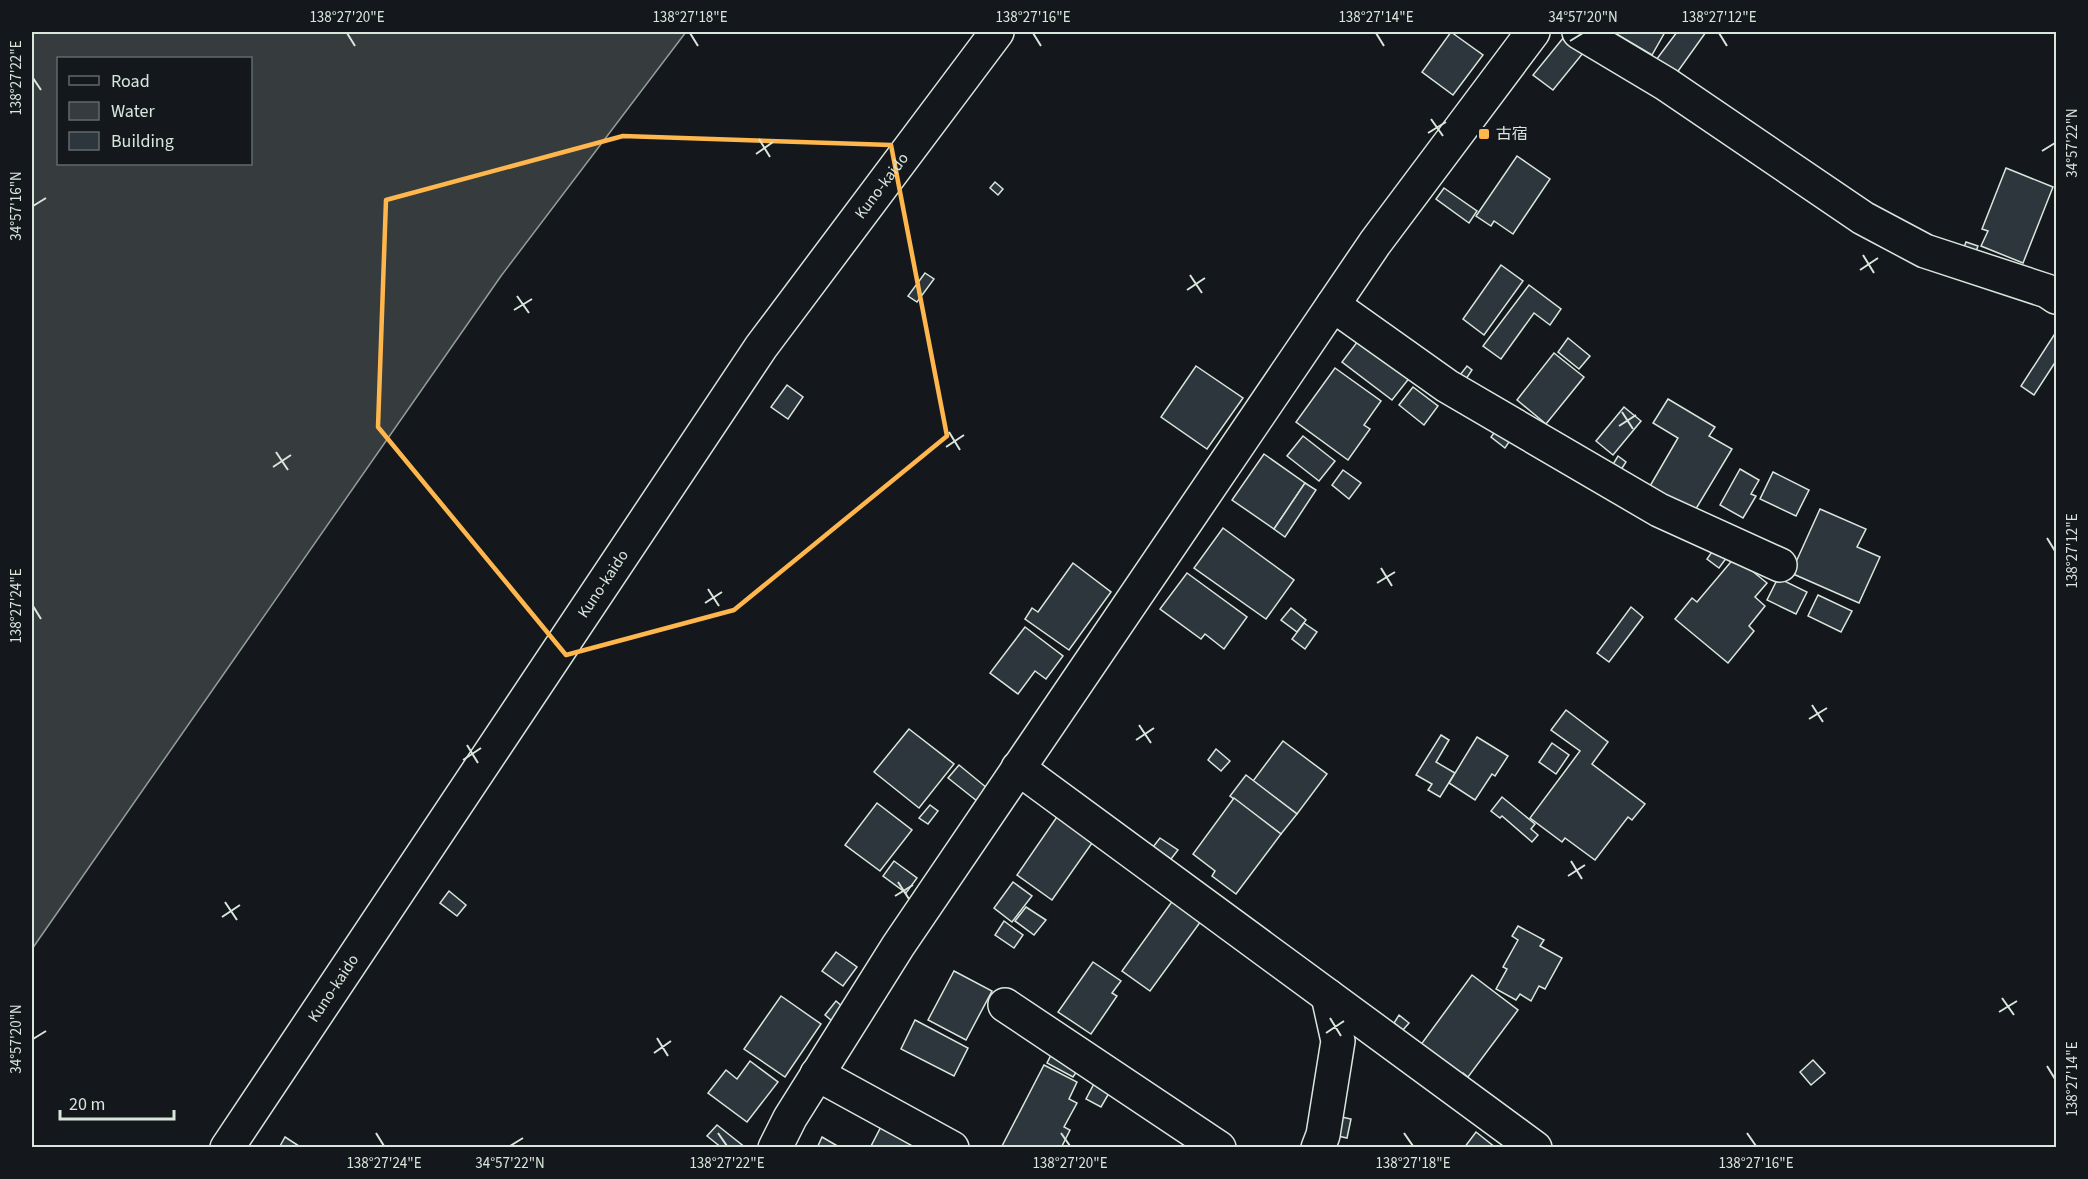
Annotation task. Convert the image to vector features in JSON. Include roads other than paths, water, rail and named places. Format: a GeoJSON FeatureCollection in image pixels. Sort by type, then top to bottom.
{"type":"FeatureCollection","features":[{"type":"Feature","properties":{"kind":"main road","name":"Kuno-kaido"},"geometry":{"type":"LineString","coordinates":[[227,1148],[761,347],[997,32]]}},
{"type":"Feature","properties":{"kind":"main road"},"geometry":{"type":"LineString","coordinates":[[775,1148],[790,1118],[898,946],[1018,768],[1375,243],[1533,32]]}},
{"type":"Feature","properties":{"kind":"main road"},"geometry":{"type":"LineString","coordinates":[[1579,32],[1666,84],[1863,218],[1925,251],[2047,291],[2056,297]]}},
{"type":"Feature","properties":{"kind":"main road"},"geometry":{"type":"LineString","coordinates":[[1333,305],[1447,386],[1648,505],[1779,566]]}},
{"type":"Feature","properties":{"kind":"main road"},"geometry":{"type":"LineString","coordinates":[[1018,768],[1535,1148]]}},
{"type":"Feature","properties":{"kind":"main road"},"geometry":{"type":"LineString","coordinates":[[1318,1148],[1323,1135],[1338,1041],[1329,996]]}},
{"type":"Feature","properties":{"kind":"main road"},"geometry":{"type":"LineString","coordinates":[[1005,1005],[1219,1148]]}},
{"type":"Feature","properties":{"kind":"main road"},"geometry":{"type":"LineString","coordinates":[[817,1074],[952,1148]]}},
{"type":"Feature","properties":{"kind":"water"},"geometry":{"type":"Polygon","coordinates":[[[32,32],[686,32],[501,276],[32,949],[32,32]]]}},
{"type":"Feature","properties":{"kind":"place","name":"古宿"},"geometry":{"type":"Point","coordinates":[1484,134]}}]}
